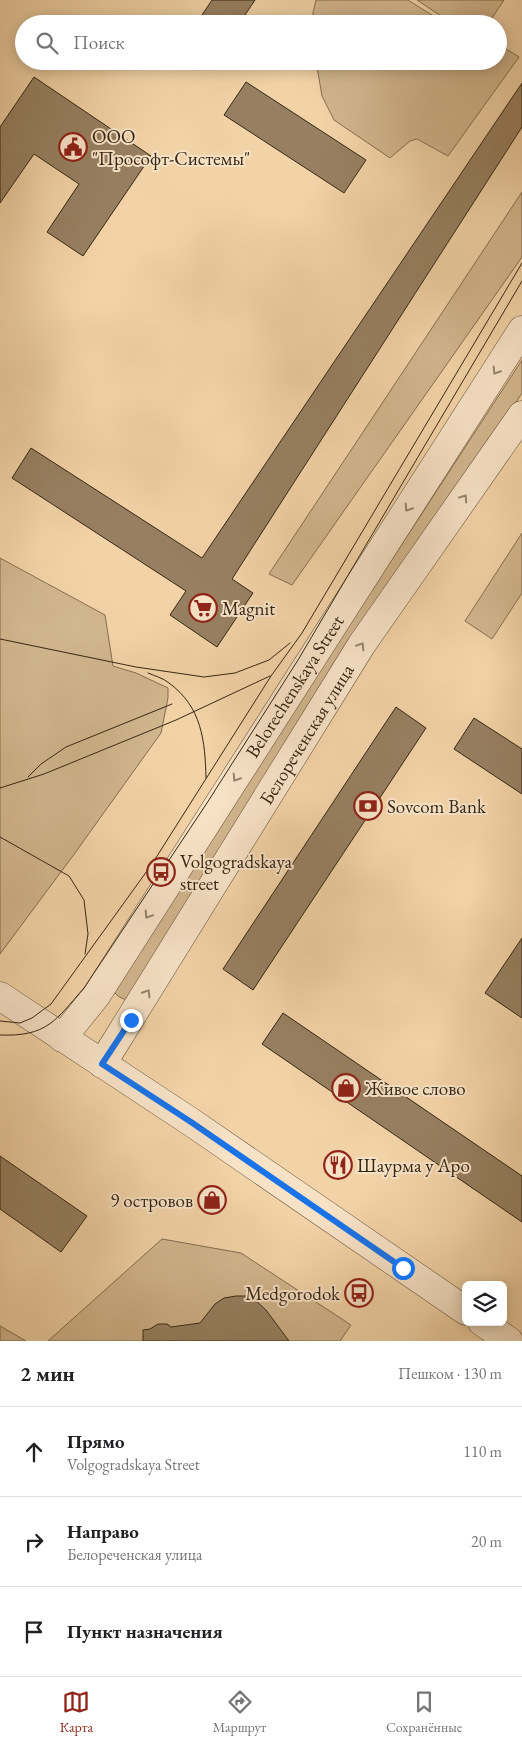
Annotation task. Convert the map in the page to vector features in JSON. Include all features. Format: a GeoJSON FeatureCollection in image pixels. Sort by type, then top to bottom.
{"type":"FeatureCollection","features":[{"type":"Feature","properties":{"kind":"street","name":"Belorechenskaya Street"},"geometry":{"type":"LineString","coordinates":[[62,1038],[96,996],[522,330]]}},
{"type":"Feature","properties":{"kind":"street","name":"Белореченская улица"},"geometry":{"type":"LineString","coordinates":[[102,1064],[362,644],[522,415]]}},
{"type":"Feature","properties":{"kind":"street"},"geometry":{"type":"LineString","coordinates":[[0,996],[191,1122],[462,1308]]}},
{"type":"Feature","properties":{"kind":"street"},"geometry":{"type":"LineString","coordinates":[[488,1326],[509,1341]]}},
{"type":"Feature","properties":{"kind":"shaded area"},"geometry":{"type":"Polygon","coordinates":[[[316,0],[408,0],[432,15],[313,15],[316,0]]]}},
{"type":"Feature","properties":{"kind":"shaded area"},"geometry":{"type":"Polygon","coordinates":[[[417,0],[504,0],[494,15],[440,15],[417,0]]]}},
{"type":"Feature","properties":{"kind":"shaded area"},"geometry":{"type":"Polygon","coordinates":[[[507,50],[519,57],[448,156],[417,139],[410,141],[390,158],[334,120],[322,96],[318,70],[507,70],[507,50]]]}},
{"type":"Feature","properties":{"kind":"shaded area"},"geometry":{"type":"Polygon","coordinates":[[[522,192],[522,257],[292,585],[269,574],[522,192]]]}},
{"type":"Feature","properties":{"kind":"shaded area"},"geometry":{"type":"Polygon","coordinates":[[[522,360],[522,393],[131,1001],[120,997],[112,989],[522,360]]]}},
{"type":"Feature","properties":{"kind":"shaded area"},"geometry":{"type":"Polygon","coordinates":[[[522,533],[522,593],[492,639],[465,621],[522,533]]]}},
{"type":"Feature","properties":{"kind":"shaded area"},"geometry":{"type":"Polygon","coordinates":[[[0,558],[105,615],[113,666],[136,673],[168,688],[168,698],[161,733],[0,954],[0,558]]]}},
{"type":"Feature","properties":{"kind":"shaded area"},"geometry":{"type":"Polygon","coordinates":[[[162,1239],[241,1253],[351,1325],[340,1341],[48,1341],[162,1239]]]}},
{"type":"Feature","properties":{"kind":"shaded area"},"geometry":{"type":"Polygon","coordinates":[[[0,1326],[26,1341],[0,1341],[0,1326]]]}},
{"type":"Feature","properties":{"kind":"building"},"geometry":{"type":"Polygon","coordinates":[[[212,0],[255,0],[245,15],[202,15],[212,0]]]}},
{"type":"Feature","properties":{"kind":"building"},"geometry":{"type":"Polygon","coordinates":[[[34,77],[151,156],[83,256],[47,232],[79,184],[34,154],[0,203],[0,127],[34,77]]]}},
{"type":"Feature","properties":{"kind":"building"},"geometry":{"type":"Polygon","coordinates":[[[246,82],[366,160],[344,193],[224,115],[246,82]]]}},
{"type":"Feature","properties":{"kind":"building"},"geometry":{"type":"Polygon","coordinates":[[[522,83],[522,127],[232,579],[253,593],[217,647],[170,615],[186,591],[12,478],[31,448],[202,558],[522,83]]]}},
{"type":"Feature","properties":{"kind":"building"},"geometry":{"type":"Polygon","coordinates":[[[396,707],[426,728],[253,990],[223,969],[396,707]]]}},
{"type":"Feature","properties":{"kind":"building"},"geometry":{"type":"Polygon","coordinates":[[[474,718],[522,749],[522,794],[454,749],[474,718]]]}},
{"type":"Feature","properties":{"kind":"building"},"geometry":{"type":"Polygon","coordinates":[[[522,938],[522,1018],[485,993],[522,938]]]}},
{"type":"Feature","properties":{"kind":"building"},"geometry":{"type":"Polygon","coordinates":[[[283,1013],[522,1176],[522,1222],[262,1044],[283,1013]]]}},
{"type":"Feature","properties":{"kind":"building"},"geometry":{"type":"Polygon","coordinates":[[[0,1156],[87,1216],[61,1252],[0,1209],[0,1156]]]}},
{"type":"Feature","properties":{"kind":"building"},"geometry":{"type":"Polygon","coordinates":[[[247,1296],[255,1300],[266,1310],[289,1341],[143,1341],[143,1330],[150,1329],[158,1324],[167,1324],[171,1327],[200,1323],[215,1304],[224,1298],[247,1296]]]}},
{"type":"Feature","properties":{"kind":"tram line"},"geometry":{"type":"LineString","coordinates":[[0,1021],[20,1023],[32,1018],[51,1004],[152,864],[271,676],[302,633],[522,263]]}},
{"type":"Feature","properties":{"kind":"tram line"},"geometry":{"type":"LineString","coordinates":[[0,1035],[29,1033],[49,1024],[66,1009],[84,988],[207,803],[298,660],[522,281]]}},
{"type":"Feature","properties":{"kind":"tram line"},"geometry":{"type":"LineString","coordinates":[[0,639],[136,667],[204,677],[235,673],[269,660],[290,643]]}},
{"type":"Feature","properties":{"kind":"tram line"},"geometry":{"type":"LineString","coordinates":[[148,673],[167,681],[189,703],[200,726],[203,738],[206,778]]}},
{"type":"Feature","properties":{"kind":"tram line"},"geometry":{"type":"LineString","coordinates":[[0,788],[44,774],[176,720],[270,676]]}},
{"type":"Feature","properties":{"kind":"tram line"},"geometry":{"type":"LineString","coordinates":[[28,777],[41,764],[66,747],[172,704]]}},
{"type":"Feature","properties":{"kind":"tram line"},"geometry":{"type":"LineString","coordinates":[[0,837],[69,876],[84,900],[88,934],[85,954]]}},
{"type":"Feature","properties":{"kind":"place","name":"ООО \"Прософт-Системы\""},"geometry":{"type":"Point","coordinates":[73,147]}},
{"type":"Feature","properties":{"kind":"place","name":"Magnit"},"geometry":{"type":"Point","coordinates":[203,608]}},
{"type":"Feature","properties":{"kind":"place","name":"Sovcom Bank"},"geometry":{"type":"Point","coordinates":[368,806]}},
{"type":"Feature","properties":{"kind":"place","name":"Volgogradskaya street"},"geometry":{"type":"Point","coordinates":[161,872]}},
{"type":"Feature","properties":{"kind":"place","name":"Живое слово"},"geometry":{"type":"Point","coordinates":[346,1088]}},
{"type":"Feature","properties":{"kind":"place","name":"Шаурма у Аро"},"geometry":{"type":"Point","coordinates":[338,1165]}},
{"type":"Feature","properties":{"kind":"place","name":"9 островов"},"geometry":{"type":"Point","coordinates":[212,1200]}},
{"type":"Feature","properties":{"kind":"place","name":"Medgorodok"},"geometry":{"type":"Point","coordinates":[359,1293]}},
{"type":"Feature","properties":{"kind":"route"},"geometry":{"type":"LineString","coordinates":[[131,1020],[102,1064],[191,1122],[403,1268]]}}]}
